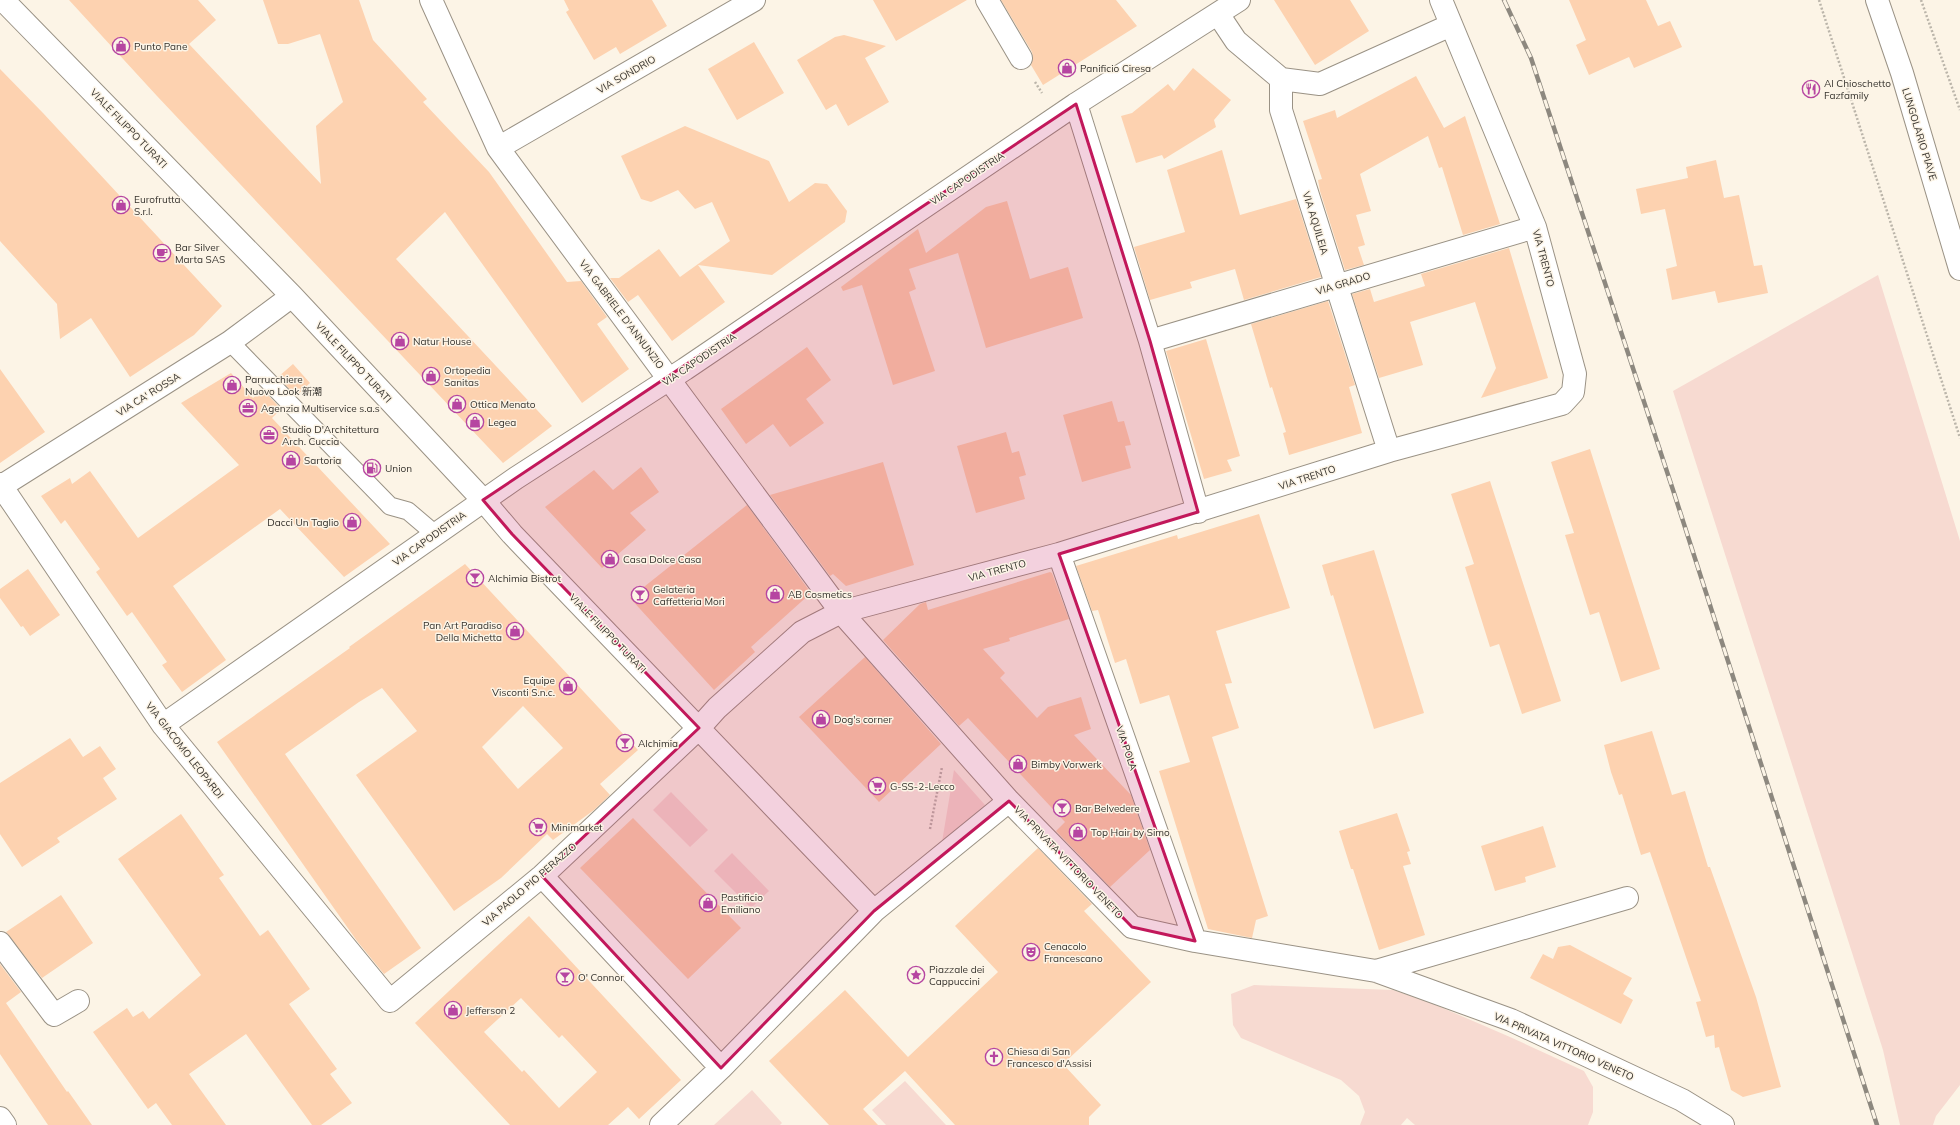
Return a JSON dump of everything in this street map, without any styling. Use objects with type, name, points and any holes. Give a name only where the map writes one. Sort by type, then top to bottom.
[{"type":"street","name":"VIALE FILIPPO TURATI","points":[[3,0],[292,296],[483,500],[512,534],[699,728]]},
{"type":"street","name":"VIA GABRIELE D'ANNUNZIO","points":[[431,0],[498,148],[841,612]]},
{"type":"street","name":"VIA SONDRIO","points":[[498,148],[754,0]]},
{"type":"street","points":[[987,0],[1021,58]]},
{"type":"street","name":"VIA CAPODISTRIA","points":[[163,725],[483,500],[669,379],[1076,104],[1238,0]]},
{"type":"street","name":"VIA TRENTO","points":[[699,728],[717,708],[802,632],[841,612],[1059,554],[1198,512],[1389,451],[1562,404],[1573,392],[1576,374],[1536,227],[1441,0]]},
{"type":"street","name":"LUNGOLARIO PIAVE","points":[[1877,0],[1902,73],[1960,269]]},
{"type":"street","points":[[1218,14],[1236,41],[1281,79],[1320,84],[1451,25]]},
{"type":"street","name":"VIA AQUILEIA","points":[[1281,79],[1281,110],[1335,285],[1389,451]]},
{"type":"street","points":[[1076,104],[1150,341],[1198,512]]},
{"type":"street","name":"VIA GRADO","points":[[1150,341],[1335,285],[1536,227]]},
{"type":"street","name":"VIA CA' ROSSA","points":[[1,486],[230,342],[292,296]]},
{"type":"street","name":"VIA GIACOMO LEOPARDI","points":[[1,486],[163,725],[390,1001]]},
{"type":"street","name":"VIA POLA","points":[[1059,554],[1195,942]]},
{"type":"street","name":"VIA PRIVATA VITTORIO VENETO","points":[[841,612],[1009,801],[1132,927],[1195,942],[1376,971],[1511,1020],[1682,1100],[1723,1125]]},
{"type":"street","points":[[699,728],[874,911]]},
{"type":"street","name":"VIA PAOLO PIO PERAZZO","points":[[390,1001],[542,876],[699,728]]},
{"type":"street","points":[[661,1125],[721,1068],[874,911],[1009,801]]},
{"type":"street","name":"VIA PAOLO PIO PERAZZO","points":[[542,876],[721,1068]]},
{"type":"street","name":"VIA PRIVATA VITTORIO VENETO","points":[[1376,971],[1627,898]]},
{"type":"street","points":[[0,943],[54,1015],[78,1001]]},
{"type":"street","points":[[0,1118],[5,1125]]},
{"type":"lane","points":[[230,342],[390,506],[408,511],[435,534]]},
{"type":"path","points":[[1819,0],[1960,438]]},
{"type":"path","points":[[1921,0],[1960,110]]},
{"type":"path","points":[[1021,58],[1057,117]]},
{"type":"path","points":[[923,872],[948,733]]},
{"type":"highlighted area","points":[[1076,104],[1150,341],[1198,512],[1059,554],[1195,941],[1132,927],[1009,801],[874,911],[721,1068],[542,876],[699,728],[512,534],[483,500]]},
{"type":"shaded area","points":[[1878,275],[1960,541],[1960,1085],[1936,1116],[1933,1125],[1900,1125],[1883,1050],[1673,391]]},
{"type":"shaded area","points":[[954,770],[985,805],[942,842]]},
{"type":"shaded area","points":[[671,792],[708,830],[690,847],[653,810]]},
{"type":"shaded area","points":[[732,853],[769,891],[751,908],[714,871]]},
{"type":"shaded area","points":[[1254,985],[1393,990],[1429,1002],[1584,1071],[1593,1087],[1593,1112],[1588,1125],[1415,1125],[1407,1118],[1401,1125],[1360,1125],[1365,1112],[1359,1096],[1341,1080],[1241,1038],[1233,1025],[1231,994]]},
{"type":"shaded area","points":[[905,1081],[946,1125],[886,1125],[872,1110]]},
{"type":"shaded area","points":[[752,1090],[782,1123],[780,1125],[714,1125]]},
{"type":"building","points":[[69,0],[198,0],[216,20],[189,44],[321,184],[316,126],[343,102],[320,34],[288,44],[278,44],[263,0],[359,0],[373,40],[427,99],[423,102],[489,172],[567,282],[581,281],[607,317],[597,324],[629,369],[582,403],[445,212],[396,259],[552,426],[503,463],[157,96]]},
{"type":"building","points":[[564,0],[652,0],[667,26],[620,54],[616,47],[594,60],[566,12],[569,10]]},
{"type":"building","points":[[873,0],[967,0],[896,41]]},
{"type":"building","points":[[1001,0],[1116,0],[1137,26],[1043,85],[1031,65],[1033,58],[1032,52]]},
{"type":"building","points":[[1274,0],[1350,0],[1369,31],[1315,65]]},
{"type":"building","points":[[1569,0],[1646,0],[1658,26],[1670,21],[1682,47],[1634,68],[1629,57],[1589,75],[1576,45],[1586,40]]},
{"type":"building","points":[[844,35],[886,46],[865,58],[889,102],[848,126],[836,104],[826,110],[797,60],[835,37]]},
{"type":"building","points":[[754,42],[784,93],[737,120],[708,69]]},
{"type":"building","points":[[1193,68],[1231,100],[1214,120],[1216,127],[1164,159],[1162,155],[1136,163],[1121,116],[1132,113],[1168,84],[1174,91]]},
{"type":"building","points":[[0,69],[43,113],[222,306],[194,335],[130,377],[91,318],[60,339],[57,304],[0,241]]},
{"type":"building","points":[[1416,76],[1444,128],[1465,116],[1500,224],[1463,235],[1442,167],[1439,168],[1428,136],[1360,174],[1371,211],[1356,215],[1365,245],[1358,247],[1364,265],[1345,270],[1320,191],[1318,180],[1322,179],[1303,121],[1335,110],[1337,118]]},
{"type":"building","points":[[685,126],[769,161],[789,202],[815,183],[827,184],[847,211],[845,222],[772,275],[698,265],[725,302],[672,341],[638,295],[628,302],[610,278],[619,278],[659,249],[680,277],[730,241],[712,202],[695,209],[678,190],[651,202],[641,199],[621,156]]},
{"type":"building","points":[[1222,150],[1240,215],[1296,199],[1321,277],[1244,300],[1235,269],[1190,282],[1192,288],[1150,300],[1134,247],[1185,232],[1167,170]]},
{"type":"building","points":[[1716,160],[1724,198],[1739,195],[1754,266],[1762,265],[1768,293],[1718,303],[1715,291],[1672,300],[1666,269],[1677,266],[1665,209],[1641,214],[1636,189],[1688,178],[1686,167]]},
{"type":"building","points":[[1007,201],[1030,279],[1068,267],[1083,318],[986,348],[958,253],[909,269],[916,289],[909,292],[935,371],[893,385],[862,285],[843,291],[841,287],[918,229],[926,253],[986,207]]},
{"type":"building","points":[[1509,248],[1548,378],[1481,398],[1496,368],[1475,302],[1410,322],[1423,365],[1379,378],[1352,294],[1370,289],[1374,302],[1425,286],[1421,274]]},
{"type":"building","points":[[1328,301],[1355,385],[1349,387],[1362,433],[1289,455],[1283,433],[1286,432],[1272,387],[1270,388],[1251,324]]},
{"type":"building","points":[[1206,339],[1240,456],[1227,460],[1232,471],[1204,479],[1166,351]]},
{"type":"building","points":[[807,347],[831,380],[806,399],[824,423],[790,447],[773,424],[746,444],[721,409]]},
{"type":"building","points":[[293,364],[310,383],[296,396],[278,377]]},
{"type":"building","points":[[0,369],[45,432],[0,463]]},
{"type":"building","points":[[231,373],[253,398],[263,390],[281,409],[272,418],[390,544],[344,577],[280,509],[173,586],[226,660],[182,692],[162,665],[167,662],[132,612],[127,616],[96,572],[100,569],[65,520],[61,524],[41,496],[70,478],[72,484],[90,471],[138,538],[239,465],[181,403]]},
{"type":"building","points":[[1112,401],[1118,422],[1124,421],[1131,445],[1125,446],[1131,468],[1082,482],[1063,415]]},
{"type":"building","points":[[1006,432],[1012,453],[1019,451],[1026,475],[1019,477],[1025,499],[976,513],[957,446]]},
{"type":"building","points":[[1590,449],[1660,669],[1621,682],[1599,612],[1590,615],[1565,535],[1574,533],[1551,462]]},
{"type":"building","points":[[883,462],[914,565],[846,586],[833,574],[830,576],[770,495]]},
{"type":"building","points":[[641,467],[659,492],[630,513],[646,530],[602,568],[545,507],[594,470],[613,490]]},
{"type":"building","points":[[1490,481],[1561,701],[1522,714],[1499,644],[1490,647],[1465,567],[1474,564],[1451,494]]},
{"type":"building","points":[[747,505],[811,593],[751,647],[755,652],[714,690],[630,598]]},
{"type":"building","points":[[1259,514],[1290,608],[1216,631],[1232,683],[1225,684],[1239,728],[1212,737],[1268,916],[1256,920],[1252,938],[1208,929],[1159,771],[1190,762],[1169,695],[1140,704],[1126,659],[1115,663],[1098,610],[1092,611],[1076,566],[1177,535],[1178,539]]},
{"type":"building","points":[[1374,550],[1424,713],[1374,729],[1333,595],[1331,596],[1322,565]]},
{"type":"building","points":[[465,564],[638,750],[600,784],[610,795],[594,810],[553,840],[547,834],[501,878],[454,911],[356,775],[417,731],[382,688],[359,702],[285,754],[421,948],[384,974],[357,941],[217,742],[350,648],[349,647]],"holes":[[[523,706],[563,748],[518,789],[482,747]]]},
{"type":"building","points":[[28,569],[60,615],[30,636],[23,626],[21,627],[0,598],[0,589]]},
{"type":"building","points":[[1050,572],[1052,573],[1069,619],[1009,638],[1010,641],[983,649],[1005,673],[1000,678],[1037,718],[1048,707],[1081,697],[1091,729],[1074,735],[1131,795],[1150,850],[1110,887],[1056,831],[1065,822],[968,718],[959,726],[883,640],[920,604],[926,602],[928,610]]},
{"type":"building","points":[[865,657],[941,744],[879,802],[799,717]]},
{"type":"building","points":[[1652,731],[1672,795],[1685,791],[1708,867],[1710,867],[1756,997],[1781,1087],[1743,1097],[1731,1090],[1719,1047],[1715,1048],[1714,1035],[1706,1037],[1696,1002],[1701,1001],[1650,852],[1641,855],[1622,794],[1619,795],[1611,772],[1604,745]]},
{"type":"building","points":[[70,738],[83,757],[100,746],[116,769],[103,778],[117,799],[57,838],[60,842],[22,867],[0,834],[0,783]]},
{"type":"building","points":[[1397,813],[1410,851],[1407,852],[1411,864],[1403,866],[1425,935],[1379,950],[1339,831]]},
{"type":"building","points":[[181,814],[224,875],[219,878],[260,936],[268,930],[310,989],[289,1004],[337,1069],[330,1074],[352,1103],[321,1125],[312,1125],[246,1034],[189,1074],[226,1125],[172,1125],[156,1103],[148,1109],[93,1032],[127,1008],[133,1017],[143,1011],[149,1019],[201,975],[118,859]]},
{"type":"building","points":[[633,818],[741,928],[688,979],[580,868]]},
{"type":"building","points":[[1543,826],[1556,867],[1525,877],[1526,882],[1495,891],[1481,846]]},
{"type":"building","points":[[1038,848],[1092,904],[1084,911],[1151,982],[1063,1064],[1101,1105],[1089,1117],[1089,1125],[955,1125],[905,1071],[863,1109],[878,1125],[829,1125],[769,1061],[845,990],[908,1057],[998,972],[955,926]]},
{"type":"building","points":[[61,895],[93,943],[42,978],[6,932]]},
{"type":"building","points":[[529,916],[681,1080],[639,1119],[628,1107],[608,1125],[510,1125],[415,1023]],"holes":[[[521,998],[559,1038],[562,1035],[597,1072],[559,1108],[524,1070],[522,1072],[484,1032]]]},
{"type":"building","points":[[1570,945],[1632,978],[1623,994],[1633,1000],[1621,1024],[1530,978],[1543,954],[1553,959],[1558,947]]},
{"type":"building","points":[[0,964],[21,992],[6,1003],[67,1092],[68,1091],[92,1125],[48,1125],[0,1054]]},
{"type":"railway","points":[[1504,0],[1531,58],[1674,493],[1877,1125]]},
{"type":"place","name":"Punto Pane","points":[[121,46]]},
{"type":"place","name":"Panificio Ciresa","points":[[1067,68]]},
{"type":"place","name":"Al Chioschetto Fazfamily","points":[[1811,89]]},
{"type":"place","name":"Eurofrutta S.r.l.","points":[[121,205]]},
{"type":"place","name":"Bar Silver Marta SAS","points":[[162,253]]},
{"type":"place","name":"Natur House","points":[[400,341]]},
{"type":"place","name":"Ortopedia Sanitas","points":[[431,376]]},
{"type":"place","name":"Parrucchiere Nuovo Look 新潮","points":[[232,385]]},
{"type":"place","name":"Ottica Menato","points":[[457,404]]},
{"type":"place","name":"Agenzia Multiservice s.a.s","points":[[248,408]]},
{"type":"place","name":"Legea","points":[[475,422]]},
{"type":"place","name":"Studio D'Architettura Arch. Cuccia","points":[[269,435]]},
{"type":"place","name":"Sartoria","points":[[291,460]]},
{"type":"place","name":"Union","points":[[372,468]]},
{"type":"place","name":"Dacci Un Taglio","points":[[352,522]]},
{"type":"place","name":"Casa Dolce Casa","points":[[610,559]]},
{"type":"place","name":"Alchimia Bistrot","points":[[475,578]]},
{"type":"place","name":"AB Cosmetics","points":[[775,594]]},
{"type":"place","name":"Gelateria Caffetteria Mori","points":[[640,595]]},
{"type":"place","name":"Pan Art Paradiso Della Michetta","points":[[515,631]]},
{"type":"place","name":"Equipe Visconti S.n.c.","points":[[568,686]]},
{"type":"place","name":"Dog's corner","points":[[821,719]]},
{"type":"place","name":"Alchimia","points":[[625,743]]},
{"type":"place","name":"Bimby Vorwerk","points":[[1018,764]]},
{"type":"place","name":"G-SS-2-Lecco","points":[[877,786]]},
{"type":"place","name":"Bar Belvedere","points":[[1062,808]]},
{"type":"place","name":"Minimarket","points":[[538,827]]},
{"type":"place","name":"Top Hair by Simo","points":[[1078,832]]},
{"type":"place","name":"Pastificio Emiliano","points":[[708,903]]},
{"type":"place","name":"Cenacolo Francescano","points":[[1031,952]]},
{"type":"place","name":"Piazzale dei Cappuccini","points":[[916,975]]},
{"type":"place","name":"O' Connor","points":[[565,977]]},
{"type":"place","name":"Jefferson 2","points":[[453,1010]]},
{"type":"place","name":"Chiesa di San Francesco d'Assisi","points":[[994,1057]]}]
